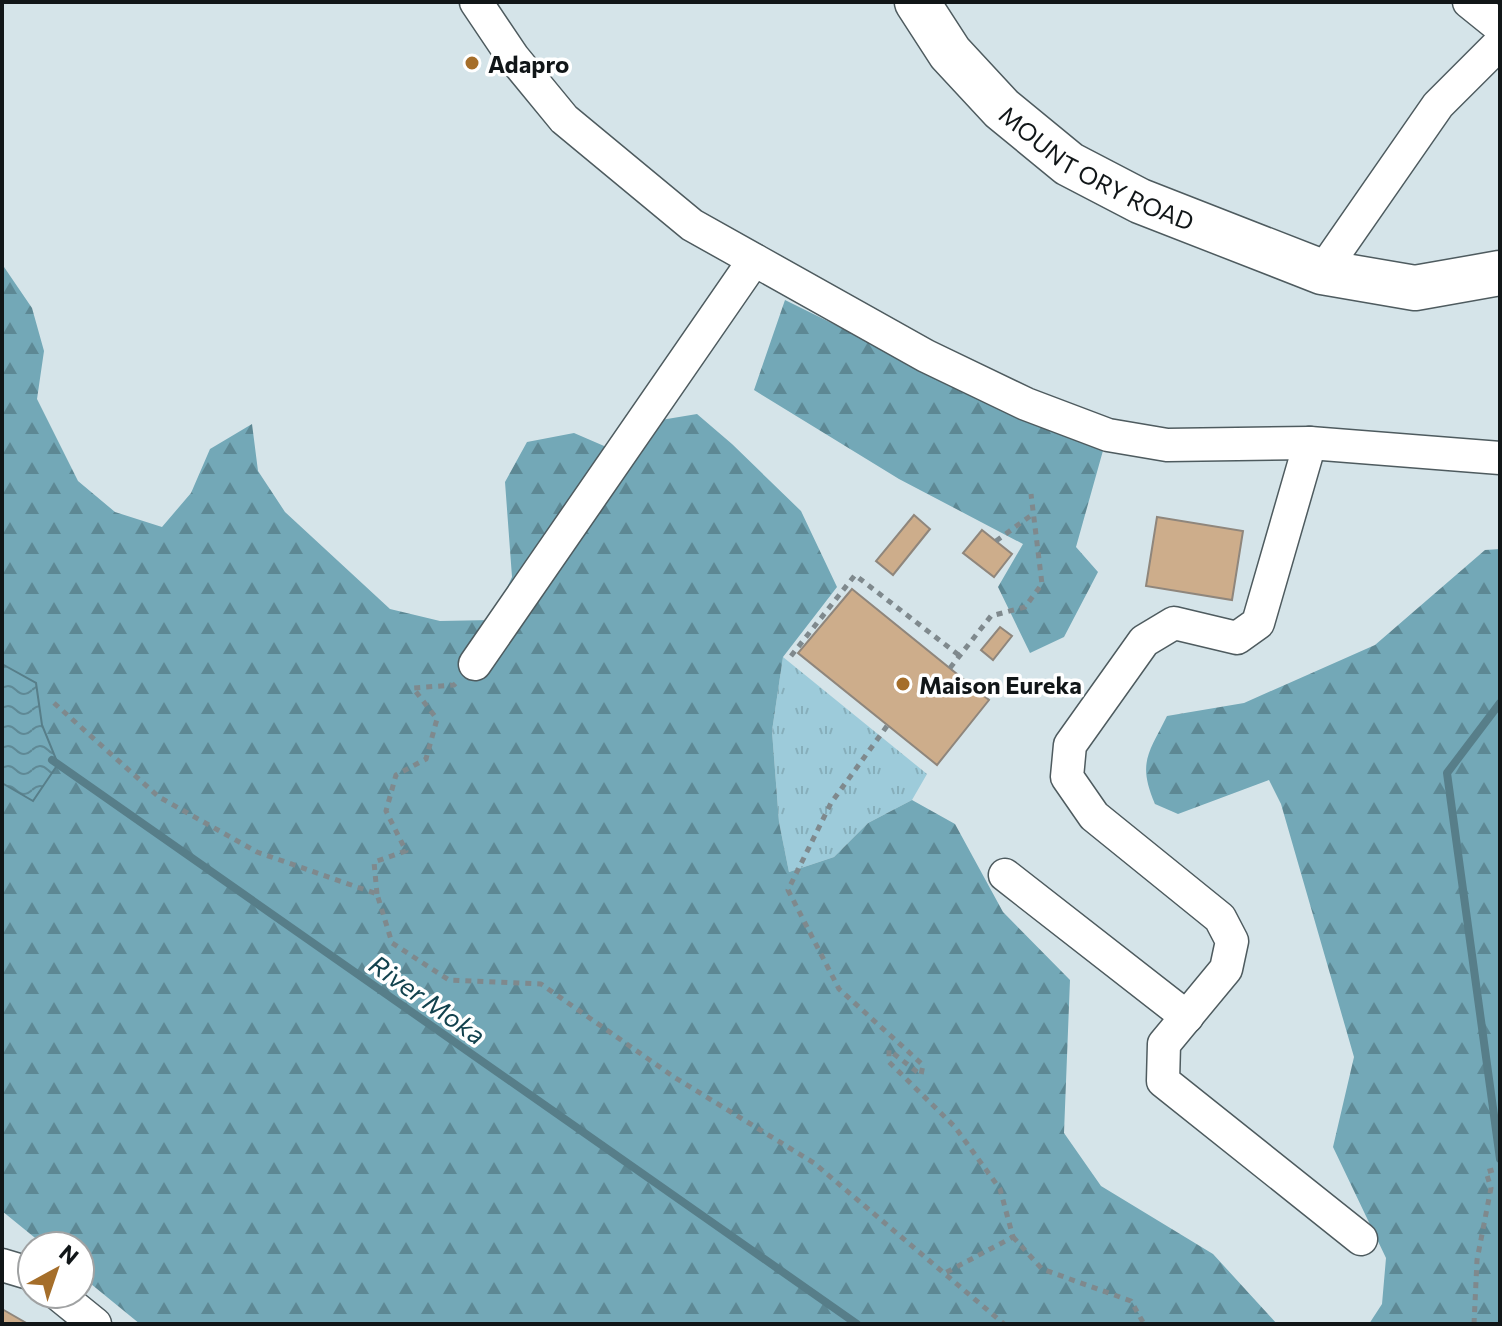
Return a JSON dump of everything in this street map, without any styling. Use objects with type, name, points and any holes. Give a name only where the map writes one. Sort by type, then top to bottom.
[{"type":"main road","name":"MOUNT ORY ROAD","points":[[917,2],[950,53],[1002,109],[1069,164],[1140,201],[1322,272],[1415,288],[1500,273]]},
{"type":"street","points":[[476,2],[513,57],[564,119],[692,225],[926,356],[1026,404],[1108,435],[1167,445],[1310,443],[1500,458]]},
{"type":"street","points":[[1469,2],[1500,27]]},
{"type":"street","points":[[1322,272],[1438,105],[1500,43]]},
{"type":"street","points":[[475,664],[754,260]]},
{"type":"street","points":[[1310,443],[1258,623],[1237,638],[1174,623],[1144,641],[1070,745],[1067,777],[1094,816],[1220,918],[1232,941],[1226,969],[1164,1044],[1163,1081],[1361,1239]]},
{"type":"street","points":[[1005,875],[1187,1017]]},
{"type":"street","points":[[78,1310],[95,1324]]},
{"type":"path","points":[[950,668],[991,616],[1025,607],[1042,584],[1031,494]]},
{"type":"path","points":[[996,541],[1033,513]]},
{"type":"path","points":[[791,656],[855,575],[960,656]]},
{"type":"path","points":[[475,664],[454,685],[413,688],[437,719],[426,759],[396,775],[386,811],[406,851],[374,862],[377,894],[392,943],[449,980],[541,984],[674,1077],[814,1163],[1004,1324]]},
{"type":"path","points":[[54,703],[159,797],[257,852],[377,894]]},
{"type":"path","points":[[887,726],[831,803],[788,890],[839,989],[923,1065],[921,1075],[889,1050],[889,1062],[955,1127],[1000,1189],[1013,1237],[1042,1269],[1131,1301],[1144,1324]]},
{"type":"path","points":[[1474,1324],[1477,1260],[1491,1188],[1486,1172],[1500,1168]]},
{"type":"path","points":[[945,1273],[1013,1237]]},
{"type":"green space","points":[[2,264],[32,308],[44,351],[37,399],[78,481],[115,512],[162,527],[191,493],[210,449],[252,424],[258,471],[285,512],[390,609],[440,621],[492,620],[512,577],[505,482],[527,442],[574,433],[618,452],[649,422],[697,414],[801,511],[837,587],[783,657],[772,731],[779,822],[789,872],[834,857],[868,823],[912,800],[955,824],[1003,912],[1070,980],[1064,1133],[1101,1186],[1213,1254],[1277,1324],[140,1324],[96,1288],[96,1230],[25,1230],[2,1211]]},
{"type":"green space","points":[[785,300],[943,378],[1104,447],[1076,547],[1098,572],[1064,637],[1030,653],[998,587],[1023,544],[899,479],[754,390]]},
{"type":"green space","points":[[1500,549],[1500,1324],[1369,1324],[1382,1304],[1386,1258],[1333,1147],[1354,1057],[1281,804],[1269,780],[1178,814],[1155,804],[1146,767],[1167,716],[1244,703],[1375,645],[1485,550]]},
{"type":"green space","points":[[783,657],[927,774],[912,800],[868,823],[834,857],[789,872],[779,822],[772,731]]},
{"type":"water","points":[[2,664],[36,683],[42,725],[58,764],[33,801],[2,783]]},
{"type":"building","points":[[914,515],[930,529],[893,575],[876,561]]},
{"type":"building","points":[[1157,517],[1243,531],[1232,600],[1146,586]]},
{"type":"building","points":[[982,530],[1012,554],[994,577],[963,553]]},
{"type":"building","name":"Maison Eureka","points":[[852,589],[989,700],[937,765],[798,653]]},
{"type":"building","points":[[1000,627],[1012,636],[993,660],[981,650]]},
{"type":"building","points":[[2,1309],[28,1324],[2,1324]]},
{"type":"waterway","name":"River Moka","points":[[1500,703],[1447,773],[1500,1159]]},
{"type":"waterway","name":"River Moka","points":[[52,760],[857,1324]]},
{"type":"place","name":"Adapro","points":[[472,63]]},
{"type":"place","name":"Maison Eureka","points":[[903,684]]}]
